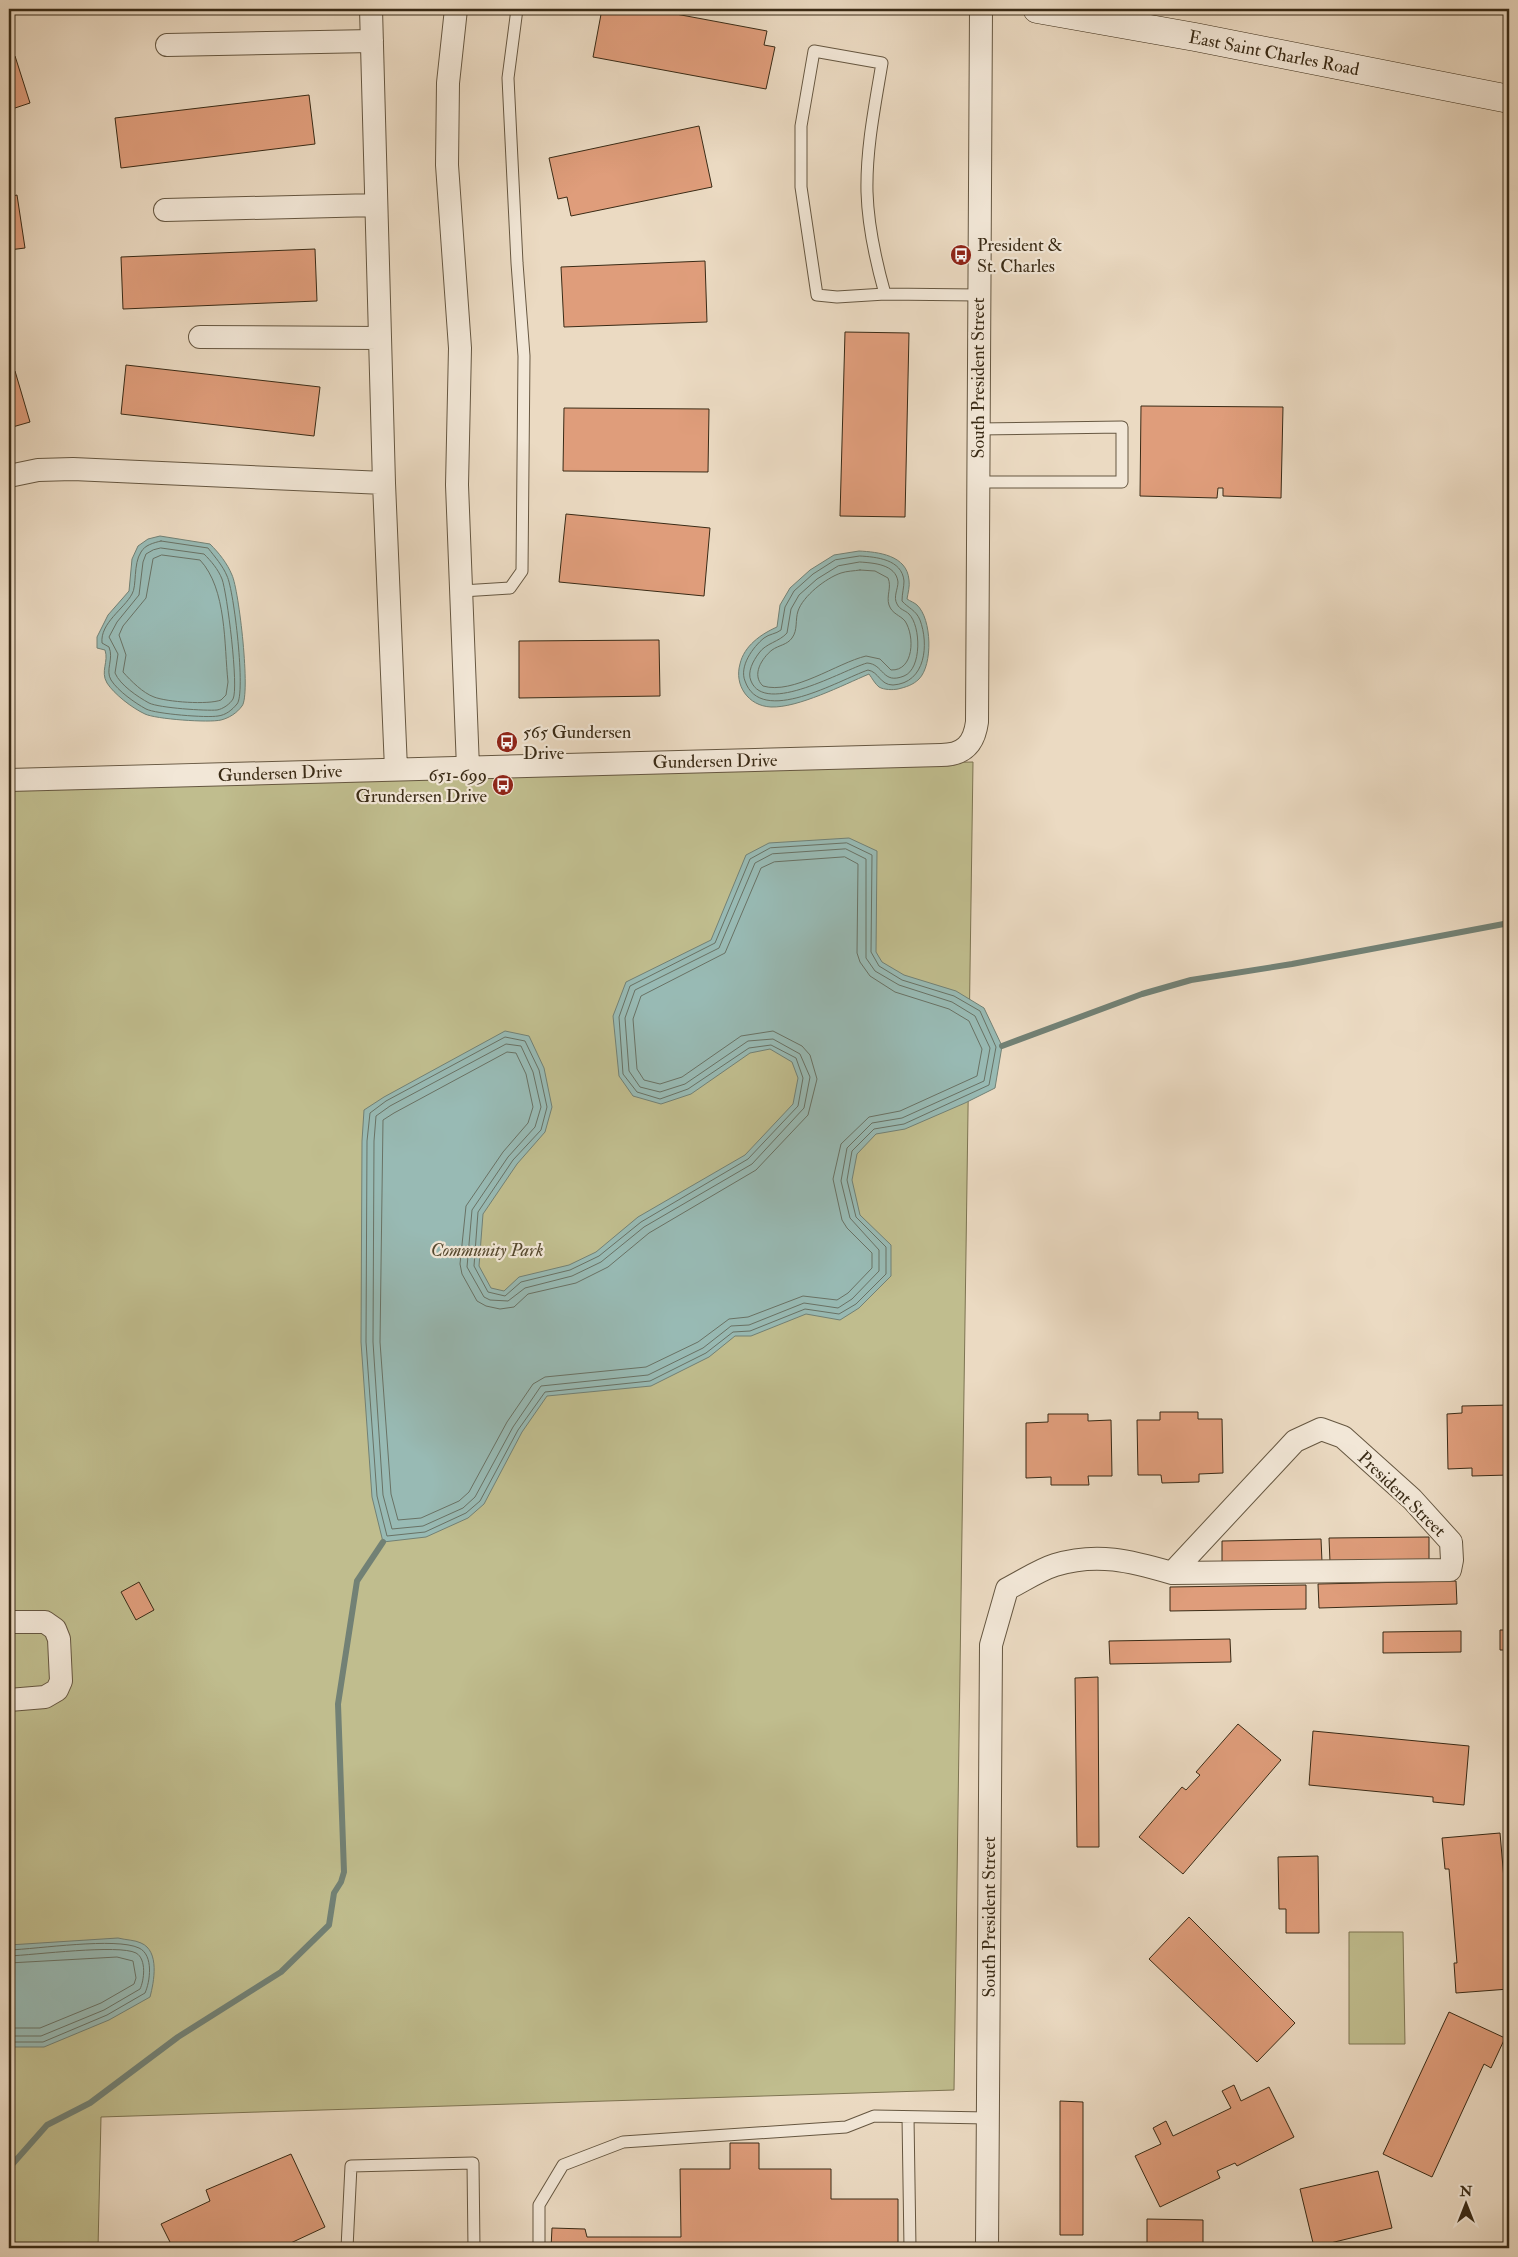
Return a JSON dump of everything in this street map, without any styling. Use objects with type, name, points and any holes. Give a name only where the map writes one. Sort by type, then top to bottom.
[{"type":"street","points":[[371,9],[384,483],[396,769]]},
{"type":"street","points":[[456,9],[448,83],[447,165],[460,348],[457,485],[468,768]]},
{"type":"street","name":"South President Street","points":[[969,746],[975,736],[977,722],[981,9]]},
{"type":"street","name":"East Saint Charles Road","points":[[1037,9],[1186,35],[1509,99]]},
{"type":"street","points":[[167,45],[372,41]]},
{"type":"street","points":[[165,210],[376,205]]},
{"type":"street","points":[[200,337],[380,338]]},
{"type":"street","points":[[9,476],[38,470],[74,469],[384,483]]},
{"type":"street","name":"Gundersen Drive","points":[[9,780],[946,755],[963,751],[969,746]]},
{"type":"street","name":"President Street","points":[[1007,1588],[1054,1565],[1092,1557],[1128,1560],[1172,1573],[1450,1570],[1452,1560],[1451,1542],[1412,1499],[1343,1438],[1321,1429],[1295,1441],[1172,1573]]},
{"type":"street","name":"South President Street","points":[[987,2248],[991,1644],[1007,1588]]},
{"type":"street","points":[[9,1622],[45,1622],[55,1629],[59,1639],[60,1680],[57,1690],[45,1697],[9,1700]]},
{"type":"lane","points":[[462,591],[510,588],[522,571],[524,356],[517,263],[508,78],[517,9]]},
{"type":"lane","points":[[885,294],[876,262],[867,193],[871,128],[882,63],[814,51],[801,126],[801,187],[817,294],[837,296],[978,294]]},
{"type":"lane","points":[[978,429],[1122,427],[1122,482],[978,482]]},
{"type":"lane","points":[[539,2248],[539,2205],[563,2165],[623,2142],[846,2126],[874,2116],[988,2118]]},
{"type":"lane","points":[[908,2117],[910,2248]]},
{"type":"lane","points":[[347,2248],[351,2166],[473,2162],[474,2248]]},
{"type":"green space","name":"Community Park","points":[[973,762],[954,2090],[101,2117],[98,2248],[9,2248],[9,782]]},
{"type":"green space","points":[[1349,1932],[1403,1932],[1405,2044],[1349,2044]]},
{"type":"water","points":[[160,536],[210,544],[228,566],[232,575],[238,600],[245,664],[245,683],[242,706],[233,715],[224,719],[215,721],[182,720],[145,714],[119,696],[105,679],[106,654],[105,650],[97,648],[97,637],[108,615],[129,591],[132,559],[138,546],[148,539]]},
{"type":"water","points":[[859,551],[875,552],[890,556],[903,565],[907,572],[909,585],[907,599],[916,604],[922,612],[928,631],[927,664],[924,672],[914,683],[898,689],[889,690],[879,687],[869,674],[794,704],[771,707],[756,703],[745,693],[739,679],[740,664],[749,646],[765,633],[777,627],[780,605],[790,588],[810,570],[834,555]]},
{"type":"water","points":[[849,838],[877,851],[876,952],[882,962],[904,975],[956,991],[984,1008],[1002,1046],[995,1088],[905,1129],[876,1134],[857,1154],[852,1180],[860,1215],[891,1245],[891,1276],[859,1308],[840,1320],[806,1314],[751,1336],[735,1336],[709,1357],[651,1386],[547,1396],[522,1432],[484,1504],[468,1518],[426,1537],[383,1542],[372,1497],[361,1342],[362,1141],[364,1110],[384,1097],[505,1031],[529,1036],[544,1068],[552,1107],[545,1132],[517,1164],[483,1214],[479,1266],[491,1288],[504,1291],[519,1277],[569,1265],[596,1252],[638,1217],[745,1155],[793,1104],[798,1078],[792,1062],[770,1049],[750,1053],[691,1094],[661,1104],[633,1096],[619,1076],[613,1016],[626,982],[711,940],[746,855],[769,843]]},
{"type":"water","points":[[118,1938],[141,1943],[151,1953],[154,1975],[150,1997],[109,2020],[44,2047],[9,2047],[9,1945]]},
{"type":"building","points":[[602,9],[649,9],[767,31],[764,45],[775,47],[766,89],[593,57]]},
{"type":"building","points":[[15,56],[30,103],[9,110],[9,57]]},
{"type":"building","points":[[309,95],[315,144],[121,168],[115,118]]},
{"type":"building","points":[[699,126],[712,187],[571,216],[567,197],[558,199],[549,158]]},
{"type":"building","points":[[17,195],[25,248],[9,250],[9,197]]},
{"type":"building","points":[[315,249],[317,301],[123,309],[121,257]]},
{"type":"building","points":[[705,261],[707,322],[564,327],[561,267]]},
{"type":"building","points":[[845,332],[909,333],[905,517],[840,516]]},
{"type":"building","points":[[126,365],[320,387],[314,436],[121,414]]},
{"type":"building","points":[[15,371],[30,422],[9,428],[9,372]]},
{"type":"building","points":[[1141,406],[1283,407],[1281,498],[1223,496],[1223,488],[1218,488],[1217,498],[1140,496]]},
{"type":"building","points":[[564,408],[709,409],[708,472],[563,471]]},
{"type":"building","points":[[566,514],[710,528],[704,596],[559,582]]},
{"type":"building","points":[[659,640],[660,696],[519,698],[519,641]]},
{"type":"building","points":[[1509,1405],[1509,1475],[1472,1476],[1472,1468],[1448,1469],[1447,1414],[1462,1413],[1462,1406]]},
{"type":"building","points":[[1160,1412],[1198,1412],[1198,1419],[1222,1419],[1223,1473],[1199,1474],[1199,1482],[1162,1483],[1161,1475],[1138,1475],[1137,1420],[1160,1420]]},
{"type":"building","points":[[1048,1414],[1088,1414],[1088,1421],[1111,1420],[1112,1476],[1088,1476],[1089,1485],[1051,1485],[1051,1477],[1026,1478],[1026,1423],[1048,1422]]},
{"type":"building","points":[[1429,1537],[1429,1560],[1330,1562],[1329,1538]]},
{"type":"building","points":[[1321,1539],[1322,1562],[1222,1564],[1222,1541]]},
{"type":"building","points":[[1456,1581],[1457,1604],[1319,1608],[1318,1584]]},
{"type":"building","points":[[139,1582],[154,1610],[136,1620],[121,1592]]},
{"type":"building","points":[[1306,1585],[1306,1609],[1170,1611],[1170,1587]]},
{"type":"building","points":[[1500,1630],[1509,1630],[1509,1650],[1500,1650]]},
{"type":"building","points":[[1461,1631],[1461,1652],[1383,1653],[1383,1632]]},
{"type":"building","points":[[1230,1639],[1231,1662],[1110,1664],[1109,1641]]},
{"type":"building","points":[[1098,1677],[1099,1847],[1077,1847],[1075,1678]]},
{"type":"building","points":[[1238,1724],[1281,1760],[1183,1874],[1139,1837],[1182,1787],[1186,1790],[1200,1775],[1196,1772]]},
{"type":"building","points":[[1313,1731],[1469,1746],[1464,1805],[1433,1802],[1433,1797],[1309,1785]]},
{"type":"building","points":[[1500,1833],[1509,1937],[1509,1989],[1456,1993],[1454,1963],[1457,1963],[1449,1869],[1445,1869],[1442,1838]]},
{"type":"building","points":[[1318,1856],[1319,1933],[1286,1933],[1286,1909],[1279,1909],[1278,1857]]},
{"type":"building","points":[[1189,1917],[1295,2023],[1257,2062],[1149,1959]]},
{"type":"building","points":[[1449,2012],[1505,2038],[1491,2068],[1484,2064],[1432,2177],[1383,2154]]},
{"type":"building","points":[[1234,2085],[1241,2101],[1269,2087],[1294,2137],[1237,2166],[1235,2163],[1217,2171],[1220,2178],[1160,2207],[1135,2156],[1161,2144],[1153,2128],[1166,2121],[1173,2136],[1231,2108],[1222,2091]]},
{"type":"building","points":[[1060,2101],[1083,2102],[1083,2235],[1060,2235]]},
{"type":"building","points":[[730,2143],[759,2143],[759,2169],[831,2169],[831,2199],[898,2199],[898,2248],[551,2248],[552,2228],[585,2229],[587,2237],[681,2237],[680,2169],[730,2169]]},
{"type":"building","points":[[291,2154],[325,2227],[280,2248],[173,2248],[161,2224],[210,2201],[206,2190]]},
{"type":"building","points":[[1378,2171],[1392,2228],[1314,2247],[1300,2189]]},
{"type":"building","points":[[1147,2219],[1203,2220],[1203,2248],[1147,2248]]},
{"type":"waterway","points":[[1002,1046],[1142,994],[1191,980],[1292,964],[1509,923]]},
{"type":"waterway","points":[[9,2168],[47,2125],[90,2103],[178,2037],[281,1972],[329,1925],[334,1893],[341,1882],[344,1872],[338,1704],[357,1581],[383,1542]]},
{"type":"place","name":"President & St. Charles","points":[[961,255]]},
{"type":"place","name":"565 Gundersen Drive","points":[[507,742]]},
{"type":"place","name":"651-699 Grundersen Drive","points":[[503,785]]}]
